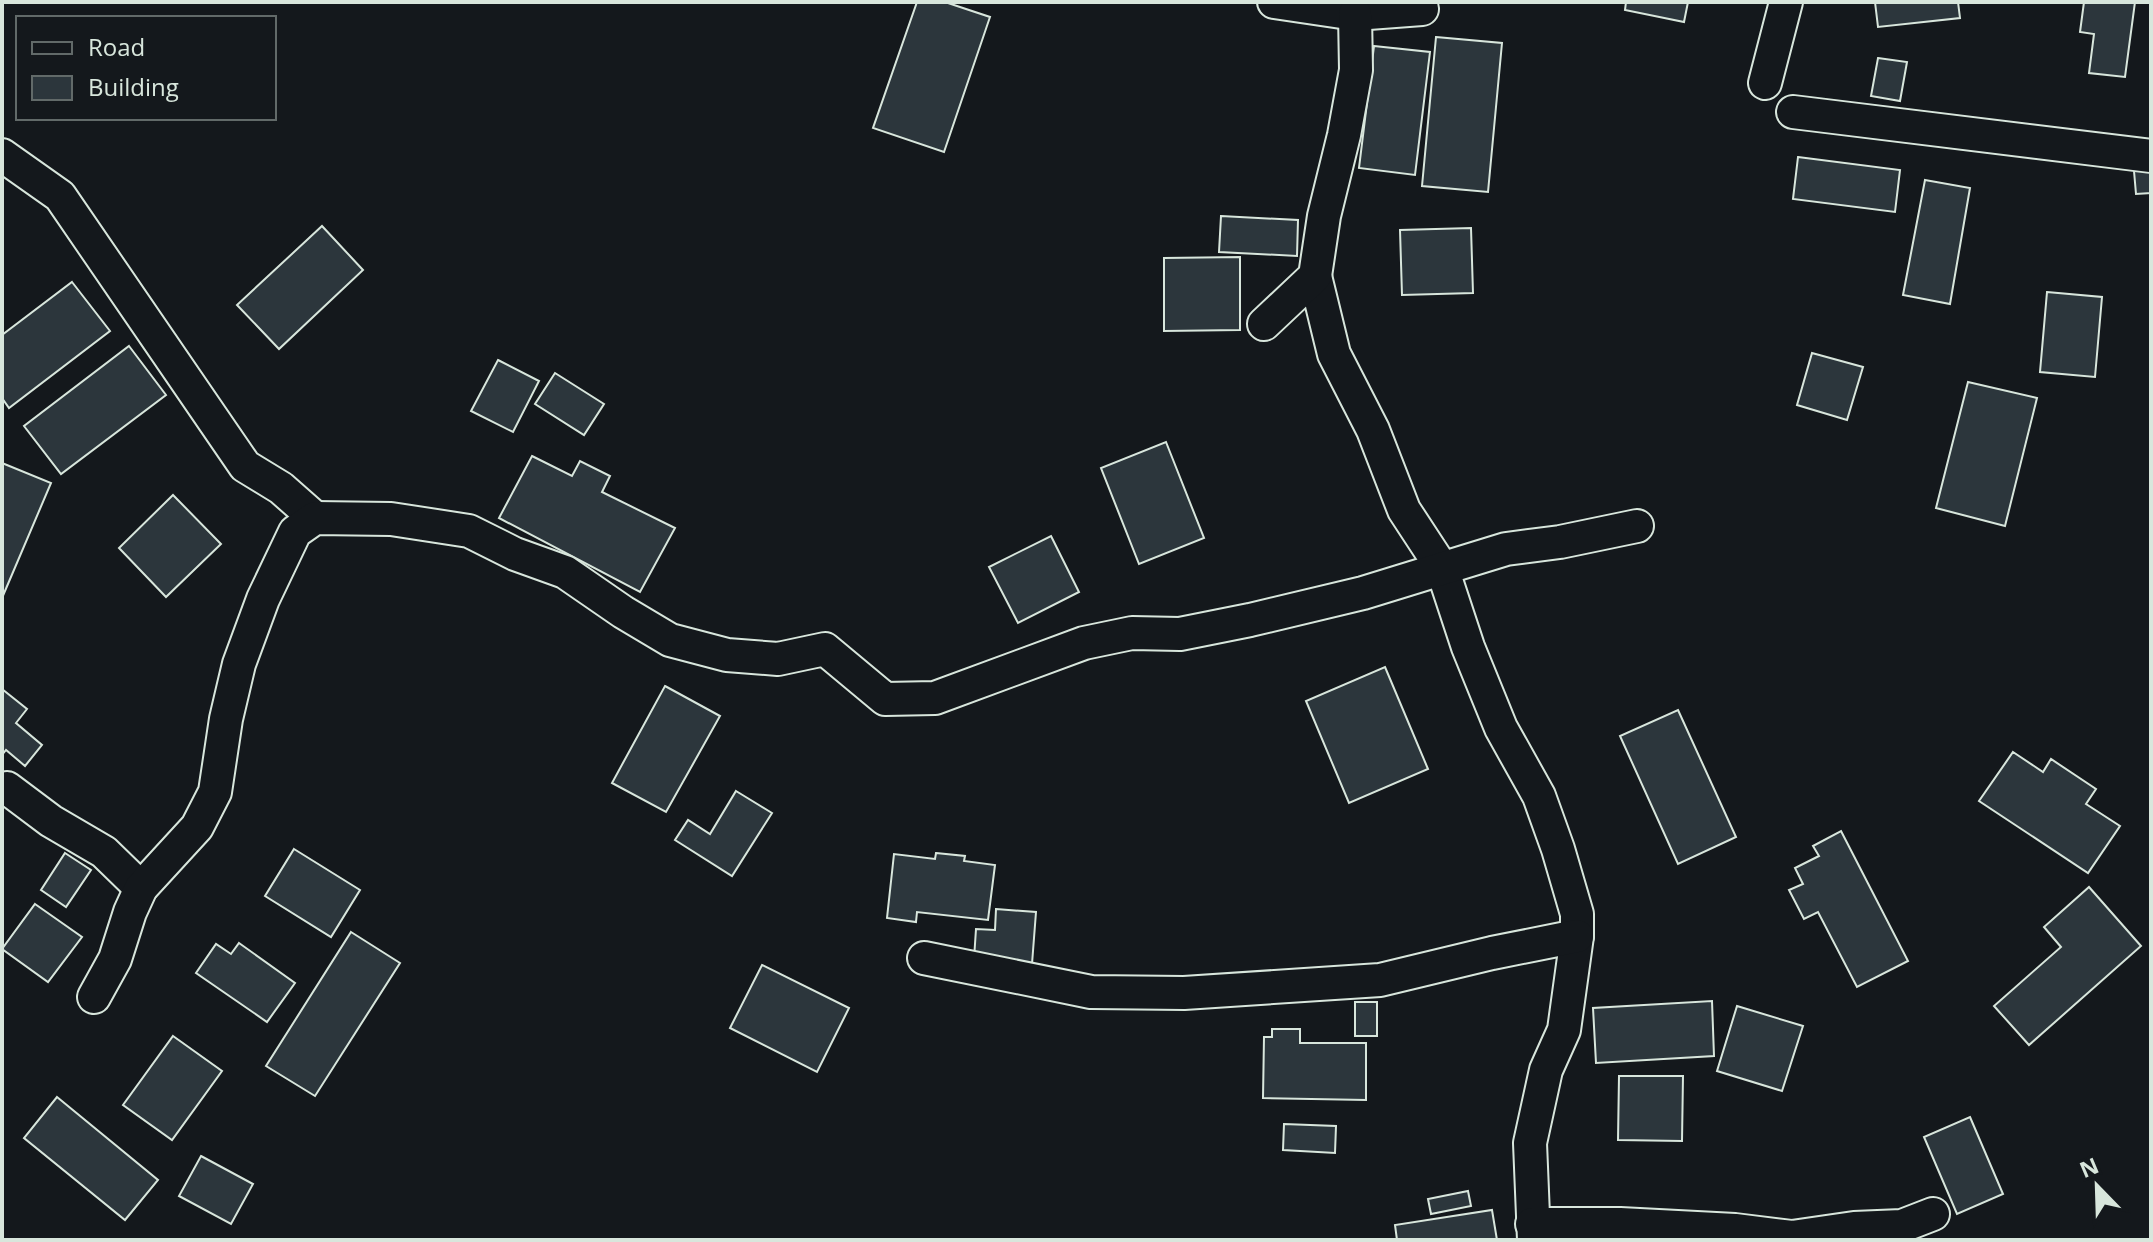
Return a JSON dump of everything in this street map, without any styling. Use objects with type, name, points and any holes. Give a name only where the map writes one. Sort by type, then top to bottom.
[{"type":"street","points":[[1274,2],[1355,14],[1422,9]]},
{"type":"street","points":[[1765,83],[1786,2]]},
{"type":"street","points":[[1355,14],[1356,70],[1324,216],[1315,276],[1334,354],[1373,430],[1404,510],[1442,568],[1468,647],[1501,728],[1539,796],[1577,914],[1577,936],[1564,1030],[1546,1070],[1530,1143],[1533,1232],[1620,1224],[1735,1230],[1792,1237],[1854,1228],[1902,1226],[1933,1214]]},
{"type":"street","points":[[1793,112],[2151,156]]},
{"type":"street","points":[[2,155],[60,196],[245,466],[281,488],[315,518]]},
{"type":"street","points":[[1264,324],[1315,276]]},
{"type":"street","points":[[94,997],[115,959],[141,888],[197,827],[215,792],[226,719],[239,664],[263,599],[295,532],[315,518],[391,519],[469,531],[515,554],[565,572],[670,640],[727,655],[778,659],[825,649],[885,699],[935,698],[1084,643],[1132,633],[1180,634],[1250,620],[1363,593],[1506,549],[1560,542],[1637,526]]},
{"type":"street","points":[[7,788],[51,821],[104,852],[141,888]]},
{"type":"street","points":[[924,958],[1091,992],[1184,993],[1380,980],[1577,936]]},
{"type":"building","points":[[917,2],[945,2],[990,17],[944,152],[873,128]]},
{"type":"building","points":[[1626,2],[1688,2],[1684,22],[1625,10]]},
{"type":"building","points":[[1875,2],[1958,2],[1960,18],[1878,27]]},
{"type":"building","points":[[2084,2],[2135,2],[2125,77],[2089,73],[2094,34],[2080,32]]},
{"type":"building","points":[[1436,37],[1502,43],[1488,192],[1422,186]]},
{"type":"building","points":[[1374,46],[1430,52],[1415,175],[1359,168]]},
{"type":"building","points":[[1878,58],[1907,62],[1900,101],[1871,96]]},
{"type":"building","points":[[1798,157],[1900,170],[1895,212],[1793,199]]},
{"type":"building","points":[[2151,170],[2151,193],[2136,194],[2134,171]]},
{"type":"building","points":[[1925,180],[1970,188],[1950,304],[1903,295]]},
{"type":"building","points":[[1221,216],[1298,220],[1297,256],[1219,252]]},
{"type":"building","points":[[322,226],[363,270],[279,349],[237,305]]},
{"type":"building","points":[[1471,228],[1473,293],[1402,295],[1400,230]]},
{"type":"building","points":[[1240,257],[1240,330],[1164,331],[1164,258]]},
{"type":"building","points":[[72,282],[110,331],[9,408],[2,398],[2,335]]},
{"type":"building","points":[[2047,292],[2102,297],[2095,377],[2040,372]]},
{"type":"building","points":[[129,346],[166,395],[61,474],[24,426]]},
{"type":"building","points":[[1812,353],[1863,367],[1847,420],[1797,405]]},
{"type":"building","points":[[498,360],[539,381],[513,432],[471,411]]},
{"type":"building","points":[[555,373],[604,404],[584,435],[535,404]]},
{"type":"building","points":[[1968,382],[2037,398],[2005,526],[1936,508]]},
{"type":"building","points":[[1166,442],[1204,538],[1139,564],[1101,468]]},
{"type":"building","points":[[532,456],[572,476],[580,461],[610,476],[602,492],[675,528],[640,592],[499,518]]},
{"type":"building","points":[[2,463],[51,483],[2,598]]},
{"type":"building","points":[[173,495],[221,544],[166,597],[119,548]]},
{"type":"building","points":[[1051,536],[1079,592],[1018,623],[989,567]]},
{"type":"building","points":[[1385,667],[1428,769],[1349,803],[1306,701]]},
{"type":"building","points":[[665,686],[720,716],[666,812],[612,783]]},
{"type":"building","points":[[2,689],[27,709],[16,723],[42,745],[25,766],[6,750],[2,755]]},
{"type":"building","points":[[1678,710],[1736,837],[1678,864],[1620,736]]},
{"type":"building","points":[[2013,752],[2043,772],[2051,759],[2096,789],[2086,804],[2120,826],[2088,873],[1979,801]]},
{"type":"building","points":[[736,791],[772,813],[732,876],[675,840],[688,820],[710,834]]},
{"type":"building","points":[[1841,831],[1908,961],[1857,987],[1818,912],[1804,919],[1789,890],[1803,884],[1795,868],[1819,856],[1813,846]]},
{"type":"building","points":[[294,849],[360,890],[331,937],[265,896]]},
{"type":"building","points":[[65,853],[91,870],[66,907],[41,890]]},
{"type":"building","points":[[936,853],[965,856],[964,861],[995,865],[988,920],[917,912],[916,922],[887,918],[894,854],[935,859]]},
{"type":"building","points":[[2089,887],[2141,946],[2029,1045],[1994,1006],[2061,947],[2044,927]]},
{"type":"building","points":[[35,904],[82,937],[48,982],[2,949]]},
{"type":"building","points":[[996,909],[1036,912],[1032,964],[974,959],[976,929],[995,930]]},
{"type":"building","points":[[351,932],[400,963],[315,1096],[266,1066]]},
{"type":"building","points":[[239,943],[295,983],[267,1022],[196,973],[216,944],[231,954]]},
{"type":"building","points":[[762,965],[849,1008],[817,1072],[730,1028]]},
{"type":"building","points":[[1712,1001],[1714,1056],[1596,1063],[1593,1008]]},
{"type":"building","points":[[1355,1002],[1377,1002],[1377,1036],[1355,1036]]},
{"type":"building","points":[[1737,1006],[1803,1026],[1782,1091],[1717,1071]]},
{"type":"building","points":[[1272,1029],[1300,1029],[1300,1043],[1366,1043],[1366,1100],[1263,1098],[1264,1037],[1272,1037]]},
{"type":"building","points":[[173,1036],[222,1071],[172,1140],[123,1105]]},
{"type":"building","points":[[1619,1076],[1683,1076],[1682,1141],[1618,1140]]},
{"type":"building","points":[[57,1097],[158,1180],[125,1220],[24,1138]]},
{"type":"building","points":[[1970,1117],[2003,1194],[1957,1214],[1924,1137]]},
{"type":"building","points":[[1284,1124],[1336,1126],[1335,1153],[1283,1150]]},
{"type":"building","points":[[201,1156],[253,1184],[231,1224],[179,1196]]},
{"type":"building","points":[[1468,1191],[1471,1206],[1431,1214],[1428,1199]]},
{"type":"building","points":[[1492,1210],[1497,1240],[1397,1240],[1395,1225]]}]
